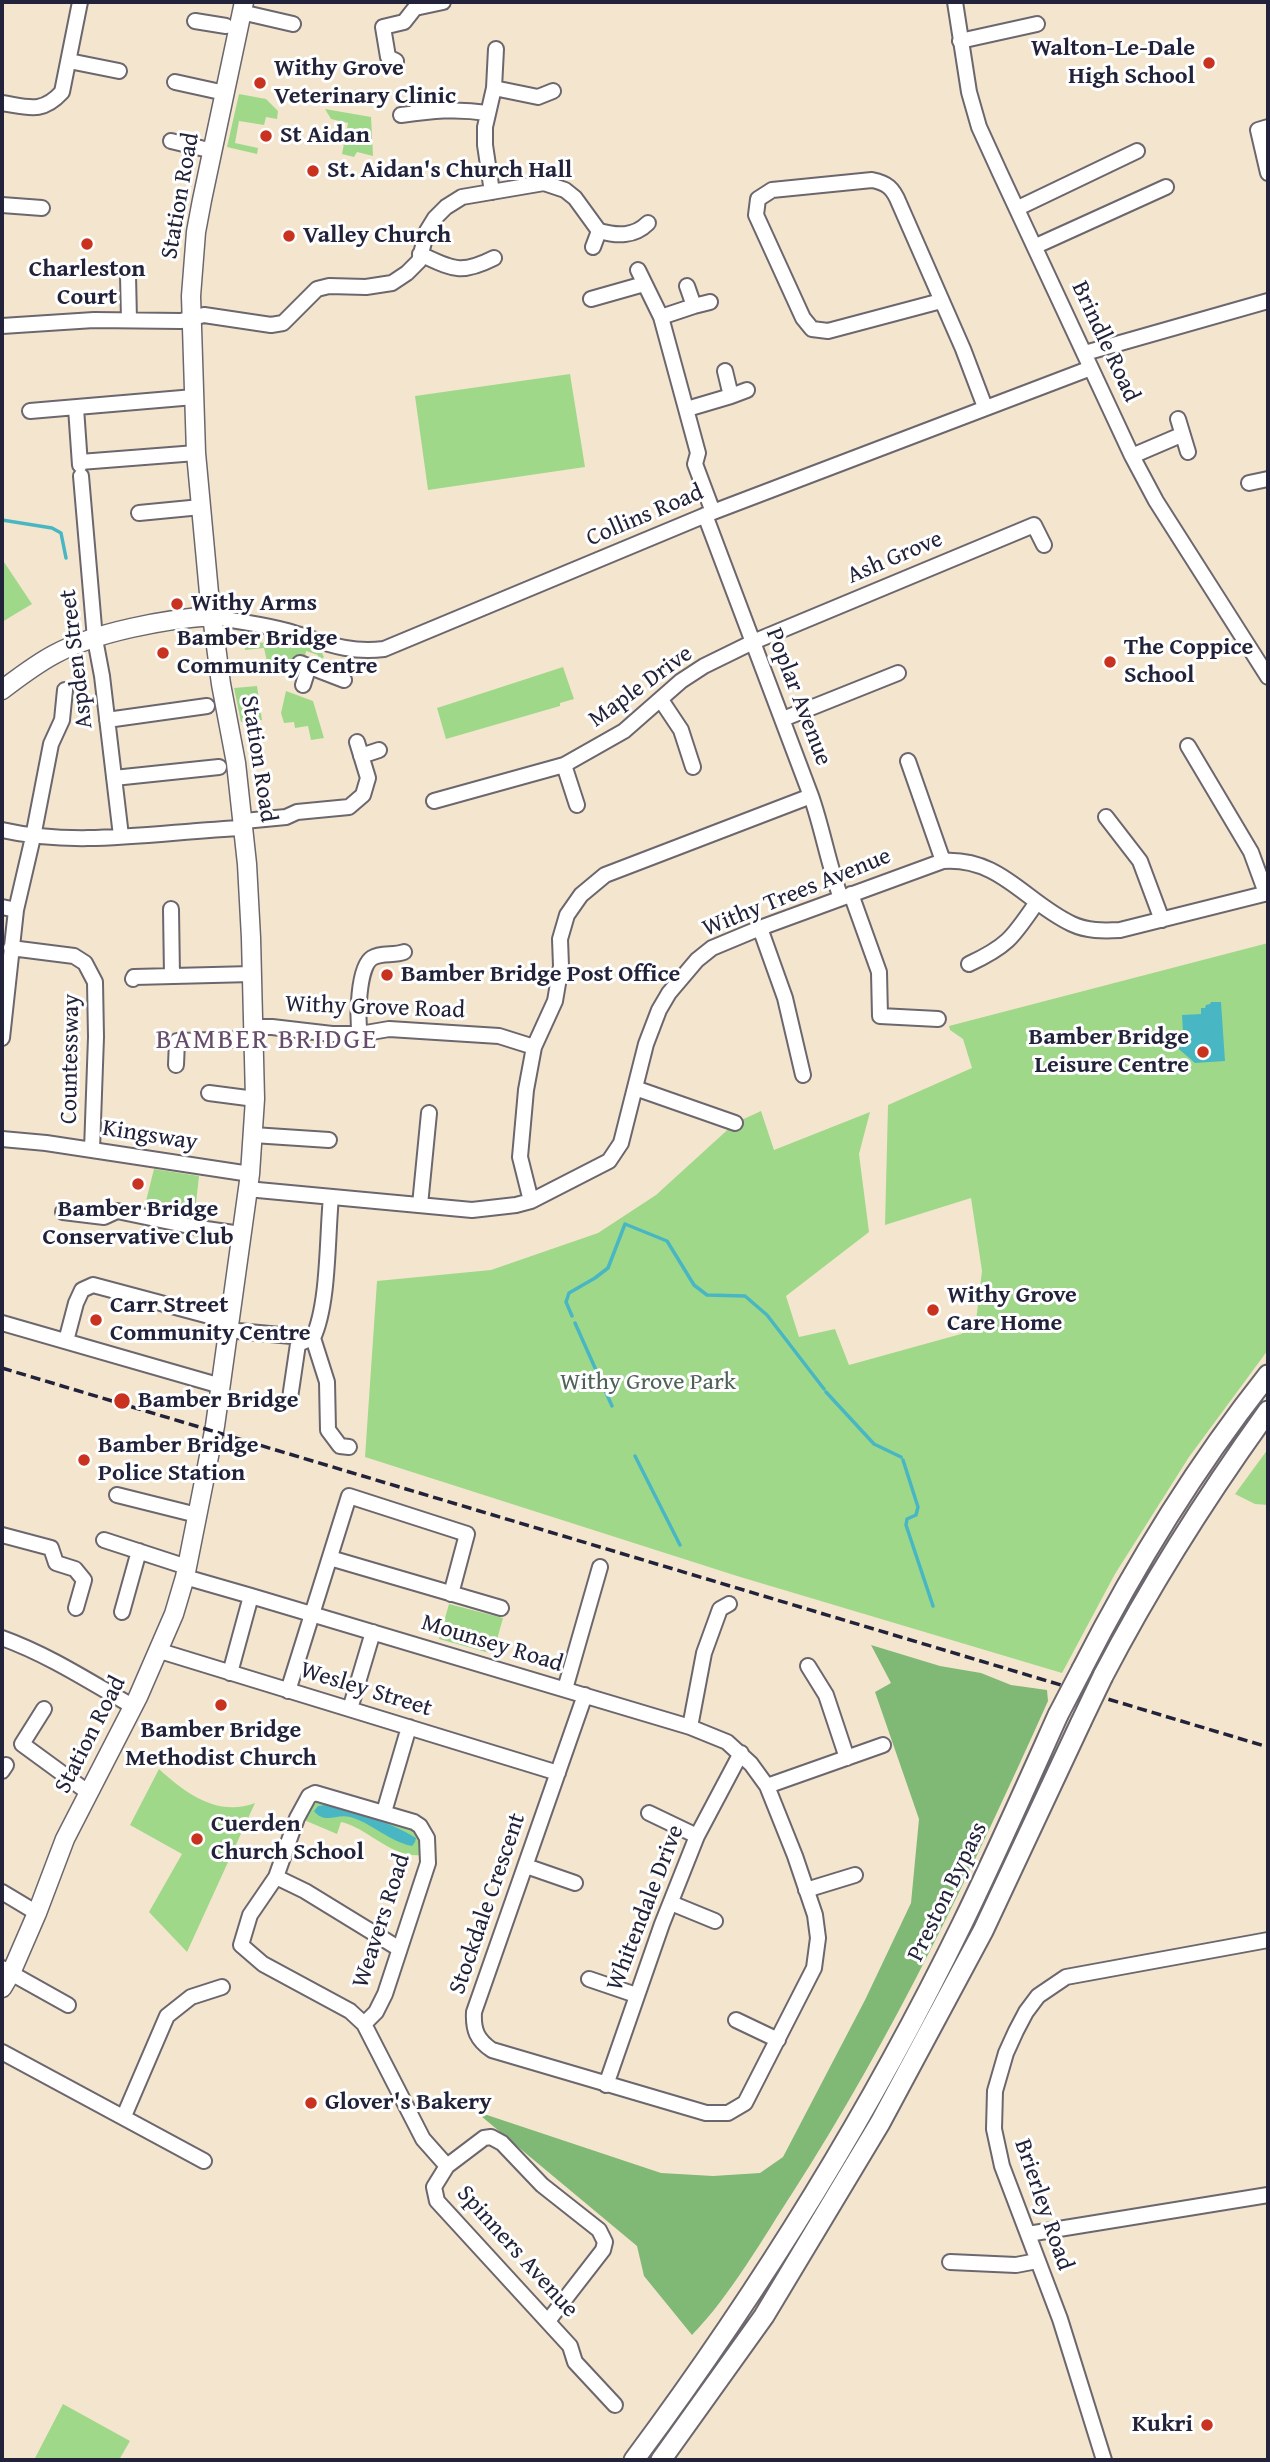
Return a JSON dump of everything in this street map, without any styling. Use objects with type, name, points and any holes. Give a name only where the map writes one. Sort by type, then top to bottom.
[{"type":"highway","name":"Preston Bypass","points":[[661,2424],[789,2234],[903,2037],[963,1922],[1058,1715],[1127,1584],[1203,1462],[1268,1375]]},
{"type":"highway","name":"Preston Bypass","points":[[698,2410],[764,2316],[916,2059],[983,1931],[1103,1676],[1173,1549],[1268,1411]]},
{"type":"highway","points":[[661,2460],[698,2410]]},
{"type":"highway","points":[[673,2460],[698,2410]]},
{"type":"highway","points":[[622,2460],[661,2424]]},
{"type":"highway","points":[[634,2460],[661,2424]]},
{"type":"main road","name":"Station Road","points":[[5,1976],[37,1913],[65,1839],[160,1651],[186,1572],[214,1432],[249,1182],[255,1099],[244,825],[212,616],[197,453],[192,318],[197,232],[243,7]]},
{"type":"main road","points":[[2,690],[57,653],[95,639],[144,626],[212,616]]},
{"type":"street","points":[[2,103],[40,108],[52,104],[62,93],[80,2]]},
{"type":"street","points":[[396,61],[388,57],[383,27],[404,22],[415,8],[443,2]]},
{"type":"street","name":"Brindle Road","points":[[954,2],[969,92],[979,127],[1132,456],[1156,501],[1268,677]]},
{"type":"street","name":"Station Road","points":[[243,7],[293,24]]},
{"type":"street","points":[[195,21],[226,26]]},
{"type":"street","points":[[960,41],[1037,24]]},
{"type":"street","points":[[492,192],[485,145],[487,113],[494,88],[496,49]]},
{"type":"street","points":[[69,61],[119,71]]},
{"type":"street","points":[[175,82],[225,93]]},
{"type":"street","points":[[494,88],[538,97],[553,91]]},
{"type":"street","points":[[417,97],[418,113]]},
{"type":"street","points":[[401,115],[439,109],[487,113]]},
{"type":"street","points":[[1263,128],[1268,173]]},
{"type":"street","points":[[171,141],[213,151]]},
{"type":"street","points":[[1018,208],[1137,151]]},
{"type":"street","points":[[941,301],[828,331],[812,329],[803,318],[756,215],[758,199],[772,190],[872,180],[886,183],[894,191],[963,349],[985,407]]},
{"type":"street","points":[[2,326],[60,321],[167,321],[204,315],[271,325],[283,323],[317,289],[392,283],[407,273],[419,261],[427,231],[435,218],[462,197],[544,183],[556,185],[575,198],[599,231],[619,235],[631,234],[640,231],[648,223]]},
{"type":"street","points":[[1036,246],[1166,187]]},
{"type":"street","points":[[2,205],[42,208]]},
{"type":"street","points":[[593,247],[599,231]]},
{"type":"street","points":[[420,254],[450,267],[472,269],[494,258]]},
{"type":"street","name":"Poplar Avenue","points":[[638,270],[661,317],[698,453],[695,464],[709,513],[753,642],[821,824],[828,864],[846,896],[879,972],[880,1016],[938,1019]]},
{"type":"street","points":[[128,275],[129,320]]},
{"type":"street","points":[[591,299],[644,284]]},
{"type":"street","points":[[687,286],[694,306]]},
{"type":"street","name":"Collins Road","points":[[212,616],[286,631],[333,647],[372,650],[396,645],[709,513],[985,407],[1088,360],[1268,301]]},
{"type":"street","points":[[661,317],[710,302]]},
{"type":"street","points":[[725,371],[731,396]]},
{"type":"street","points":[[687,409],[747,390]]},
{"type":"street","points":[[30,411],[194,397]]},
{"type":"street","name":"Aspden Street","points":[[76,408],[95,639],[121,836]]},
{"type":"street","points":[[1178,419],[1188,452]]},
{"type":"street","points":[[1132,456],[1181,435]]},
{"type":"street","points":[[81,468],[197,453]]},
{"type":"street","points":[[1250,483],[1268,479]]},
{"type":"street","points":[[139,513],[201,507]]},
{"type":"street","name":"Ash Grove","points":[[753,642],[1034,525],[1044,545]]},
{"type":"street","name":"Maple Drive","points":[[434,801],[564,765],[624,731],[681,681],[704,666],[753,642]]},
{"type":"street","points":[[328,673],[333,647]]},
{"type":"street","points":[[303,685],[305,664],[344,680]]},
{"type":"street","points":[[783,719],[898,673]]},
{"type":"street","points":[[2,1038],[11,948],[9,908],[33,837],[51,744],[62,720],[65,690]]},
{"type":"street","points":[[660,700],[681,730],[693,767]]},
{"type":"street","points":[[107,720],[207,706]]},
{"type":"street","points":[[1188,746],[1251,852],[1267,893]]},
{"type":"street","points":[[2,830],[33,837],[121,836],[244,825],[286,817],[297,812],[349,807],[363,795],[368,778],[359,749],[379,750]]},
{"type":"street","points":[[908,761],[943,860]]},
{"type":"street","points":[[564,765],[577,805]]},
{"type":"street","points":[[114,778],[219,767]]},
{"type":"street","points":[[531,1200],[520,1157],[524,1103],[534,1047],[555,1001],[560,980],[560,939],[567,915],[581,895],[605,875],[811,796]]},
{"type":"street","points":[[1106,817],[1140,861],[1162,920]]},
{"type":"street","name":"Withy Trees Avenue","points":[[331,1197],[491,1209],[531,1200],[609,1161],[621,1143],[646,1044],[668,993],[697,960],[712,948],[760,928],[943,860],[966,861],[993,870],[1072,925],[1095,931],[1120,930],[1267,893]]},
{"type":"street","points":[[968,964],[992,954],[1011,939],[1037,902]]},
{"type":"street","points":[[171,909],[172,975]]},
{"type":"street","points":[[760,928],[785,998],[803,1075]]},
{"type":"street","name":"Countessway","points":[[11,948],[74,956],[85,963],[95,982],[92,1150]]},
{"type":"street","points":[[360,1034],[358,1022],[362,974],[366,966],[374,957],[404,952]]},
{"type":"street","points":[[133,979],[172,975],[252,974]]},
{"type":"street","name":"Withy Grove Road","points":[[176,1065],[177,1041],[254,1033],[272,1027],[332,1034],[360,1034],[388,1029],[499,1037],[534,1047]]},
{"type":"street","points":[[635,1088],[735,1123]]},
{"type":"street","points":[[209,1093],[255,1099]]},
{"type":"street","points":[[420,1205],[429,1113]]},
{"type":"street","points":[[253,1135],[330,1140]]},
{"type":"street","name":"Kingsway","points":[[2,1139],[92,1150],[331,1197]]},
{"type":"street","points":[[290,1398],[298,1344],[313,1338],[320,1324],[331,1197]]},
{"type":"street","points":[[63,1212],[104,1217],[117,1211],[241,1234]]},
{"type":"street","points":[[66,1341],[82,1290],[93,1285],[228,1326],[313,1338]]},
{"type":"street","points":[[2,1323],[221,1386]]},
{"type":"street","points":[[313,1338],[327,1382],[328,1430],[340,1446],[349,1447]]},
{"type":"street","points":[[117,1495],[197,1515]]},
{"type":"street","points":[[288,1690],[349,1496],[467,1534],[451,1594]]},
{"type":"street","points":[[2,1535],[51,1548],[56,1563],[75,1569],[83,1580],[76,1608]]},
{"type":"street","name":"Mounsey Road","points":[[104,1540],[139,1551],[251,1596],[691,1727],[727,1742],[741,1753],[767,1786],[815,1915],[818,1938],[814,1968],[745,2103],[728,2113],[706,2113],[606,2085]]},
{"type":"street","points":[[121,1612],[139,1551]]},
{"type":"street","points":[[330,1558],[501,1608]]},
{"type":"street","points":[[565,1689],[600,1567]]},
{"type":"street","points":[[230,1673],[251,1596]]},
{"type":"street","points":[[691,1727],[704,1653],[720,1609],[729,1604]]},
{"type":"street","points":[[350,1709],[373,1632]]},
{"type":"street","points":[[2,1638],[63,1665],[134,1706]]},
{"type":"street","name":"Wesley Street","points":[[160,1651],[558,1773]]},
{"type":"street","points":[[808,1666],[826,1695],[847,1758]]},
{"type":"street","name":"Stockdale Crescent","points":[[585,1695],[474,2012],[474,2026],[480,2042],[492,2050],[606,2085]]},
{"type":"street","points":[[44,1709],[22,1744],[89,1793]]},
{"type":"street","points":[[384,1812],[409,1727]]},
{"type":"street","points":[[767,1786],[883,1745]]},
{"type":"street","name":"Whitendale Drive","points":[[606,2085],[636,1995],[697,1836],[741,1753]]},
{"type":"street","name":"Spinners Avenue","points":[[384,1812],[321,1794],[309,1796],[290,1835],[276,1877],[250,1915],[241,1945],[263,1964],[350,2011],[364,2024],[423,2139],[447,2166],[434,2187],[437,2201],[548,2321],[569,2346],[575,2362],[615,2405]]},
{"type":"street","name":"Weavers Road","points":[[364,2024],[376,2012],[385,1994],[428,1863],[428,1838],[421,1826],[384,1812]]},
{"type":"street","points":[[649,1814],[697,1836]]},
{"type":"street","points":[[526,1866],[575,1883]]},
{"type":"street","points":[[806,1890],[855,1875]]},
{"type":"street","points":[[276,1877],[305,1891],[398,1948]]},
{"type":"street","points":[[2,1892],[37,1913]]},
{"type":"street","points":[[671,1903],[715,1921]]},
{"type":"street","name":"Brierley Road","points":[[1104,2460],[1060,2319],[1002,2166],[994,2129],[993,2109],[995,2091],[1006,2053],[1026,2012],[1038,1996],[1066,1977],[1268,1940]]},
{"type":"street","name":"Station Road","points":[[5,1976],[68,2005]]},
{"type":"street","points":[[589,1979],[636,1995]]},
{"type":"street","points":[[124,2116],[167,2016],[191,1997],[222,1987]]},
{"type":"street","points":[[736,2020],[778,2040]]},
{"type":"street","points":[[2,2052],[204,2161]]},
{"type":"street","points":[[447,2166],[484,2138],[496,2139],[542,2185],[599,2230],[605,2242],[603,2249],[548,2321]]},
{"type":"street","points":[[1028,2234],[1268,2195]]},
{"type":"street","points":[[950,2262],[1016,2264],[1037,2260]]},
{"type":"green space","points":[[239,94],[266,99],[278,111],[277,119],[266,117],[264,125],[239,121],[235,143],[258,148],[257,154],[227,147]]},
{"type":"green space","points":[[325,109],[371,117],[373,156],[357,152],[354,157],[342,154],[348,123],[331,119]]},
{"type":"green space","points":[[570,374],[585,467],[428,490],[415,396]]},
{"type":"green space","points":[[4,562],[32,604],[2,622],[2,563]]},
{"type":"green space","points":[[282,638],[321,651],[324,657],[315,664],[318,655],[306,651],[303,672],[290,668],[248,672],[247,667],[268,666],[264,648],[245,650],[245,644],[282,641]]},
{"type":"green space","points":[[563,667],[574,699],[560,703],[560,706],[446,739],[437,708]]},
{"type":"green space","points":[[257,686],[262,720],[241,722],[234,688]]},
{"type":"green space","points":[[286,691],[313,701],[324,738],[311,740],[308,726],[295,728],[294,722],[284,723],[281,713]]},
{"type":"green space","name":"Withy Grove Park","points":[[1268,943],[1268,1350],[1189,1457],[1115,1574],[1062,1673],[737,1576],[365,1457],[377,1281],[491,1270],[598,1233],[656,1195],[735,1123],[761,1111],[774,1150],[870,1112],[859,1154],[869,1232],[786,1296],[799,1337],[835,1329],[849,1365],[961,1334],[976,1321],[982,1271],[971,1198],[885,1225],[888,1105],[972,1068],[963,1039],[950,1030],[949,1026]]},
{"type":"green space","points":[[154,1169],[199,1176],[194,1222],[143,1213]]},
{"type":"green space","points":[[1268,1449],[1268,1505],[1255,1504],[1235,1494]]},
{"type":"green space","points":[[449,1604],[503,1618],[493,1654],[439,1639]]},
{"type":"green space","points":[[871,1645],[940,1666],[981,1673],[1011,1685],[1047,1690],[1048,1701],[961,1889],[865,2073],[746,2266],[692,2335],[644,2276],[637,2246],[475,2111],[661,2173],[713,2176],[760,2173],[783,2157],[865,2000],[911,1903],[919,1819],[875,1692],[891,1683]]},
{"type":"green space","points":[[159,1769],[180,1787],[203,1801],[228,1807],[255,1803],[187,1952],[149,1912],[182,1854],[130,1825]]},
{"type":"green space","points":[[319,1801],[413,1828],[420,1838],[421,1855],[400,1852],[341,1822],[337,1834],[304,1820],[312,1804]]},
{"type":"green space","points":[[63,2404],[130,2441],[119,2460],[34,2460]]},
{"type":"water","points":[[1211,1002],[1221,1002],[1225,1061],[1195,1063],[1173,1044],[1183,1032],[1182,1015],[1201,1014],[1201,1008]]},
{"type":"water","points":[[325,1805],[395,1827],[416,1838],[415,1842],[412,1846],[403,1844],[358,1820],[345,1816],[322,1817],[314,1811],[318,1806]]},
{"type":"waterway","points":[[2,520],[52,528],[61,533],[66,558]]},
{"type":"waterway","points":[[572,1316],[566,1302],[569,1293],[608,1268],[625,1224],[667,1241],[694,1285],[707,1295],[745,1296],[767,1315],[824,1389]]},
{"type":"waterway","points":[[575,1323],[612,1406]]},
{"type":"waterway","points":[[826,1392],[874,1444],[901,1457]]},
{"type":"waterway","points":[[635,1456],[680,1545]]},
{"type":"waterway","points":[[903,1460],[918,1507],[916,1515],[907,1519],[906,1525],[933,1606]]},
{"type":"railway","points":[[2,1368],[1268,1747]]},
{"type":"place","name":"Walton-Le-Dale High School","points":[[1209,63]]},
{"type":"place","name":"Withy Grove Veterinary Clinic","points":[[260,83]]},
{"type":"place","name":"St Aidan","points":[[266,136]]},
{"type":"place","name":"St. Aidan's Church Hall","points":[[313,171]]},
{"type":"place","name":"Valley Church","points":[[289,236]]},
{"type":"place","name":"Charleston Court","points":[[87,244]]},
{"type":"place","name":"Withy Arms","points":[[177,604]]},
{"type":"place","name":"Bamber Bridge Community Centre","points":[[163,653]]},
{"type":"place","name":"The Coppice School","points":[[1110,662]]},
{"type":"place","name":"Bamber Bridge Post Office","points":[[387,975]]},
{"type":"place","name":"Bamber Bridge Leisure Centre","points":[[1203,1052]]},
{"type":"place","name":"Bamber Bridge Conservative Club","points":[[138,1184]]},
{"type":"place","name":"Withy Grove Care Home","points":[[933,1310]]},
{"type":"place","name":"Carr Street Community Centre","points":[[96,1320]]},
{"type":"place","name":"Bamber Bridge","points":[[122,1401]]},
{"type":"place","name":"Bamber Bridge Police Station","points":[[84,1460]]},
{"type":"place","name":"Bamber Bridge Methodist Church","points":[[221,1705]]},
{"type":"place","name":"Cuerden Church School","points":[[197,1839]]},
{"type":"place","name":"Glover's Bakery","points":[[311,2103]]},
{"type":"place","name":"Kukri","points":[[1207,2425]]},
{"type":"district","name":"BAMBER BRIDGE","points":[[267,1041]]}]
